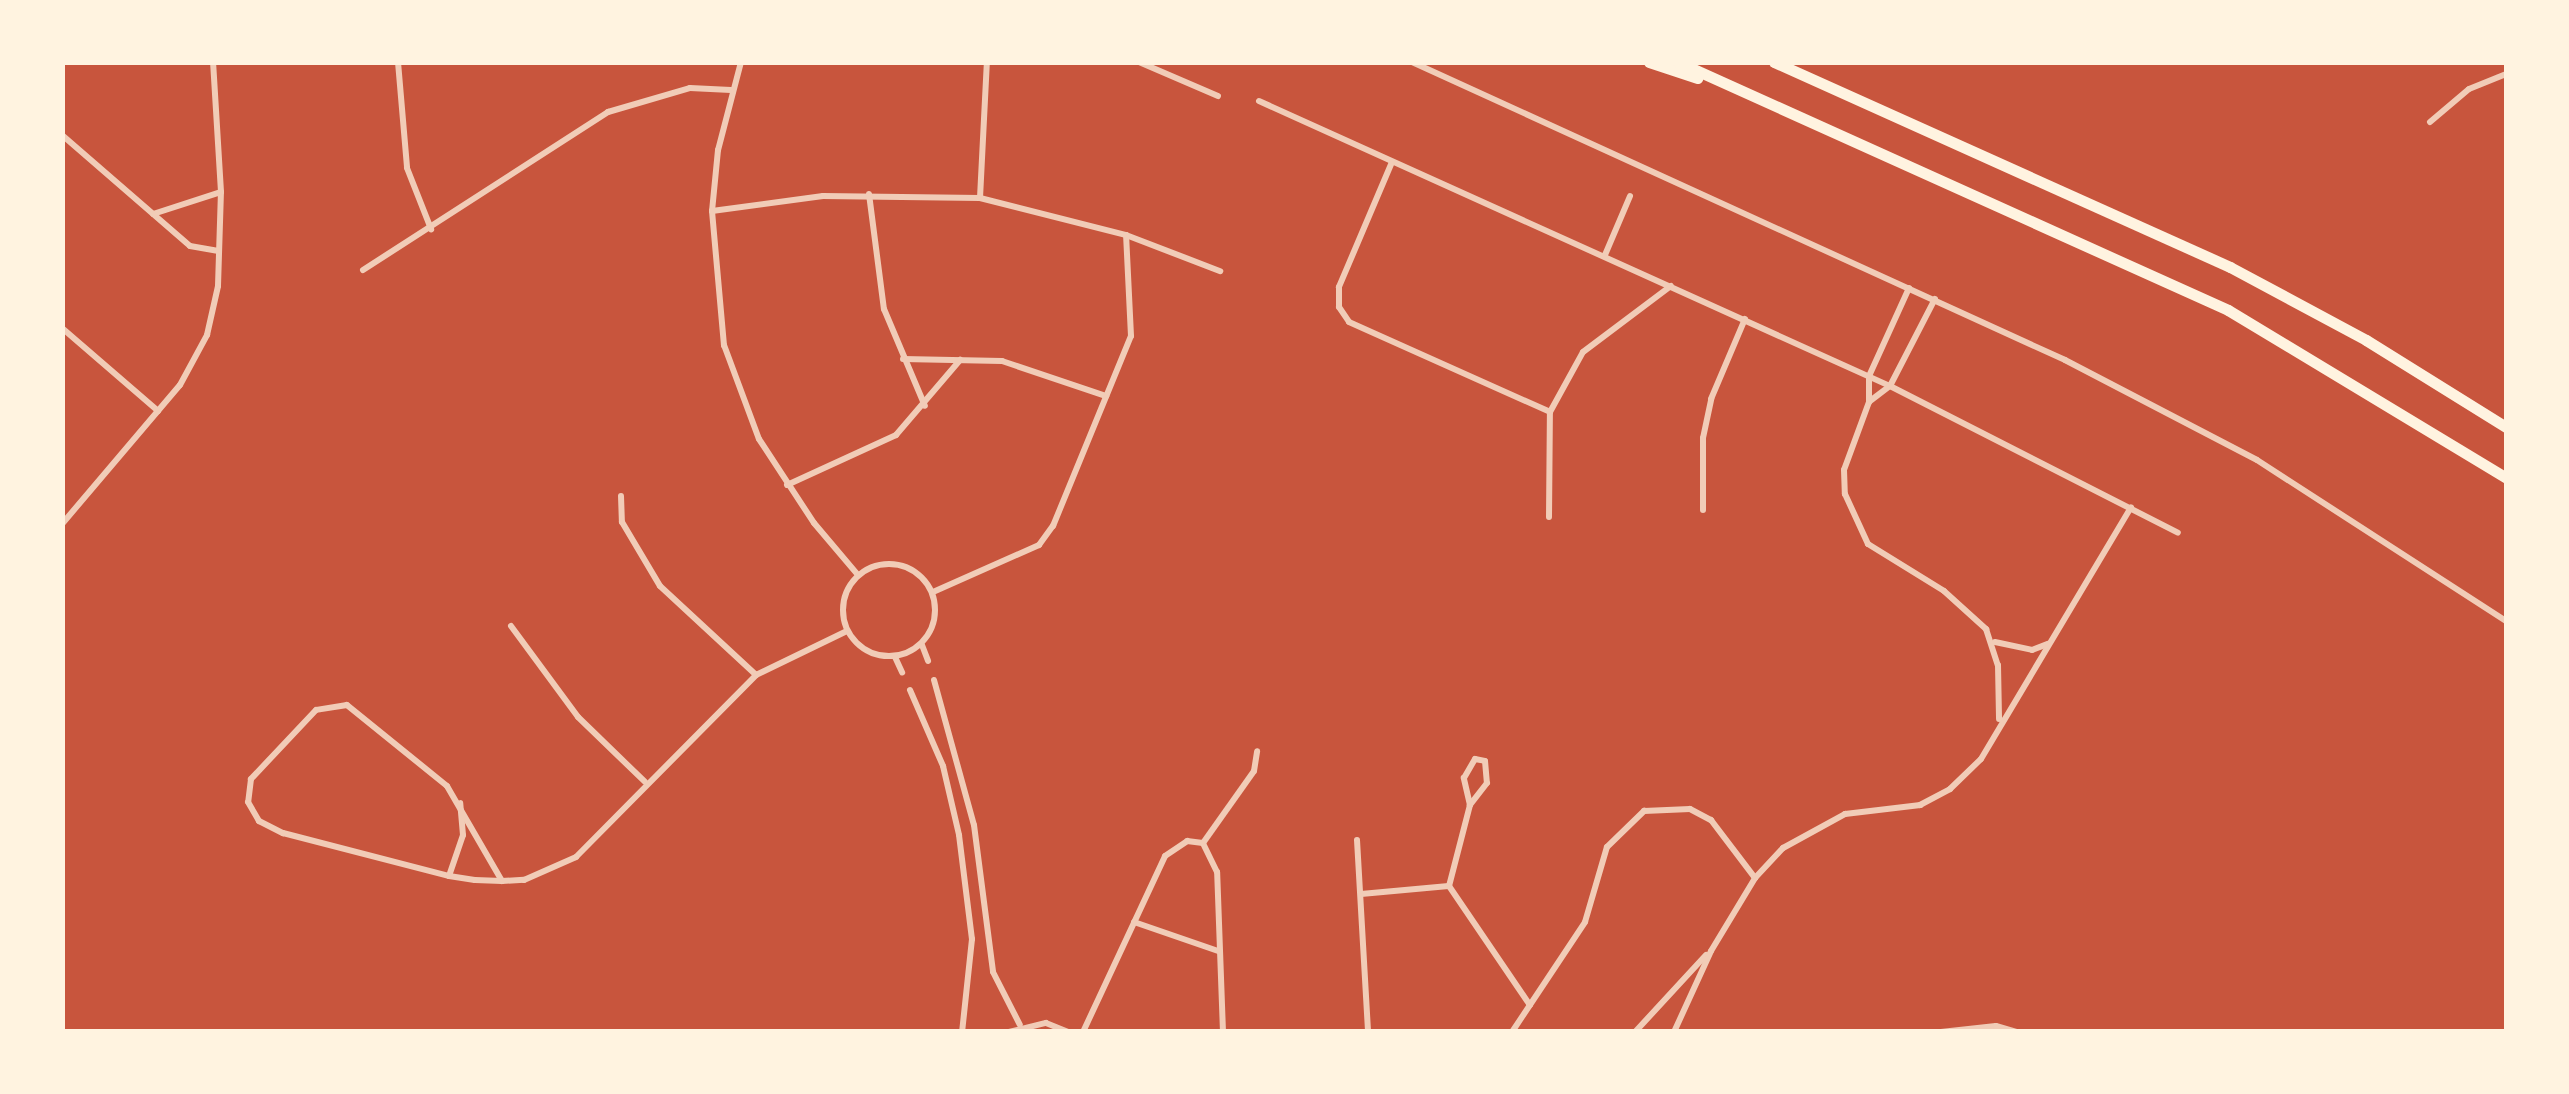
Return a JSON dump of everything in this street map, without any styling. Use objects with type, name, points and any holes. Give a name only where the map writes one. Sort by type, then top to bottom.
[{"type":"highway","points":[[1649,62],[1772,103]]},
{"type":"highway","points":[[1678,62],[2228,310],[2506,478]]},
{"type":"highway","points":[[1774,62],[2274,288],[2506,427]]},
{"type":"street","points":[[63,523],[158,412],[207,334],[219,251],[220,192],[212,62]]},
{"type":"street","points":[[398,62],[407,168],[431,229]]},
{"type":"street","points":[[741,62],[731,90],[712,211],[715,298],[728,360],[759,439],[787,485],[858,575]]},
{"type":"street","points":[[980,198],[987,62]]},
{"type":"street","points":[[1139,62],[1218,96]]},
{"type":"street","points":[[1412,62],[1935,299],[2257,460],[2506,621]]},
{"type":"street","points":[[2430,122],[2469,89],[2506,74]]},
{"type":"street","points":[[364,270],[608,112],[690,88],[731,90]]},
{"type":"street","points":[[1259,101],[1869,376],[2178,533]]},
{"type":"street","points":[[62,135],[190,246],[219,251]]},
{"type":"street","points":[[1392,162],[1339,287],[1339,308],[1349,322],[1550,412]]},
{"type":"street","points":[[154,214],[220,192]]},
{"type":"street","points":[[712,211],[868,194],[980,198],[1126,235],[1220,271]]},
{"type":"street","points":[[868,194],[884,309],[925,406]]},
{"type":"street","points":[[1605,255],[1630,196]]},
{"type":"street","points":[[933,592],[1038,545],[1053,526],[1131,336],[1126,235]]},
{"type":"street","points":[[1549,518],[1550,412],[1584,352],[1671,286]]},
{"type":"street","points":[[1909,288],[1869,376],[1869,402],[1844,470],[1852,519],[1868,544],[1944,590],[1995,642],[2032,650],[2050,643]]},
{"type":"street","points":[[1869,402],[1890,386],[1935,299]]},
{"type":"street","points":[[1702,510],[1708,412],[1744,320]]},
{"type":"street","points":[[62,328],[158,412]]},
{"type":"street","points":[[904,358],[1002,361],[1106,396]]},
{"type":"street","points":[[787,485],[896,434],[925,406],[960,360]]},
{"type":"street","points":[[621,496],[622,522],[660,586],[756,676]]},
{"type":"street","points":[[1674,1032],[1711,950],[1755,878],[1814,826],[1846,814],[1920,805],[1950,789],[1980,759],[2131,507]]},
{"type":"street","points":[[878,564],[900,564],[920,574],[933,592],[934,626],[922,645],[895,657],[867,652],[848,632],[843,601],[858,575],[878,564]]},
{"type":"street","points":[[511,626],[578,717],[645,782]]},
{"type":"street","points":[[502,881],[460,802],[361,712],[332,703],[316,710],[251,779],[248,802],[258,821],[283,833],[450,876],[502,881],[550,873],[576,857],[645,782],[756,676],[848,632]]},
{"type":"street","points":[[1995,642],[2002,694],[1998,725]]},
{"type":"street","points":[[922,645],[928,661]]},
{"type":"street","points":[[895,657],[902,672]]},
{"type":"street","points":[[934,680],[974,825],[993,972],[1020,1025]]},
{"type":"street","points":[[910,690],[943,766],[958,835],[972,938],[962,1032]]},
{"type":"street","points":[[1203,843],[1254,771],[1257,751]]},
{"type":"street","points":[[1470,805],[1464,778],[1476,759],[1490,771],[1470,805],[1449,886],[1530,1005]]},
{"type":"street","points":[[450,876],[463,835],[460,802]]},
{"type":"street","points":[[1512,1032],[1585,922],[1607,846],[1644,811],[1690,809],[1711,820],[1755,878]]},
{"type":"street","points":[[1083,1032],[1165,856],[1187,840],[1203,843]]},
{"type":"street","points":[[1357,840],[1368,1032]]},
{"type":"street","points":[[1203,843],[1218,872],[1223,1032]]},
{"type":"street","points":[[1360,894],[1449,886]]},
{"type":"street","points":[[1134,922],[1218,951]]},
{"type":"street","points":[[1635,1032],[1711,950]]},
{"type":"street","points":[[1009,1032],[1020,1025],[1046,1023],[1068,1032]]},
{"type":"street","points":[[1941,1032],[2017,1032]]}]
